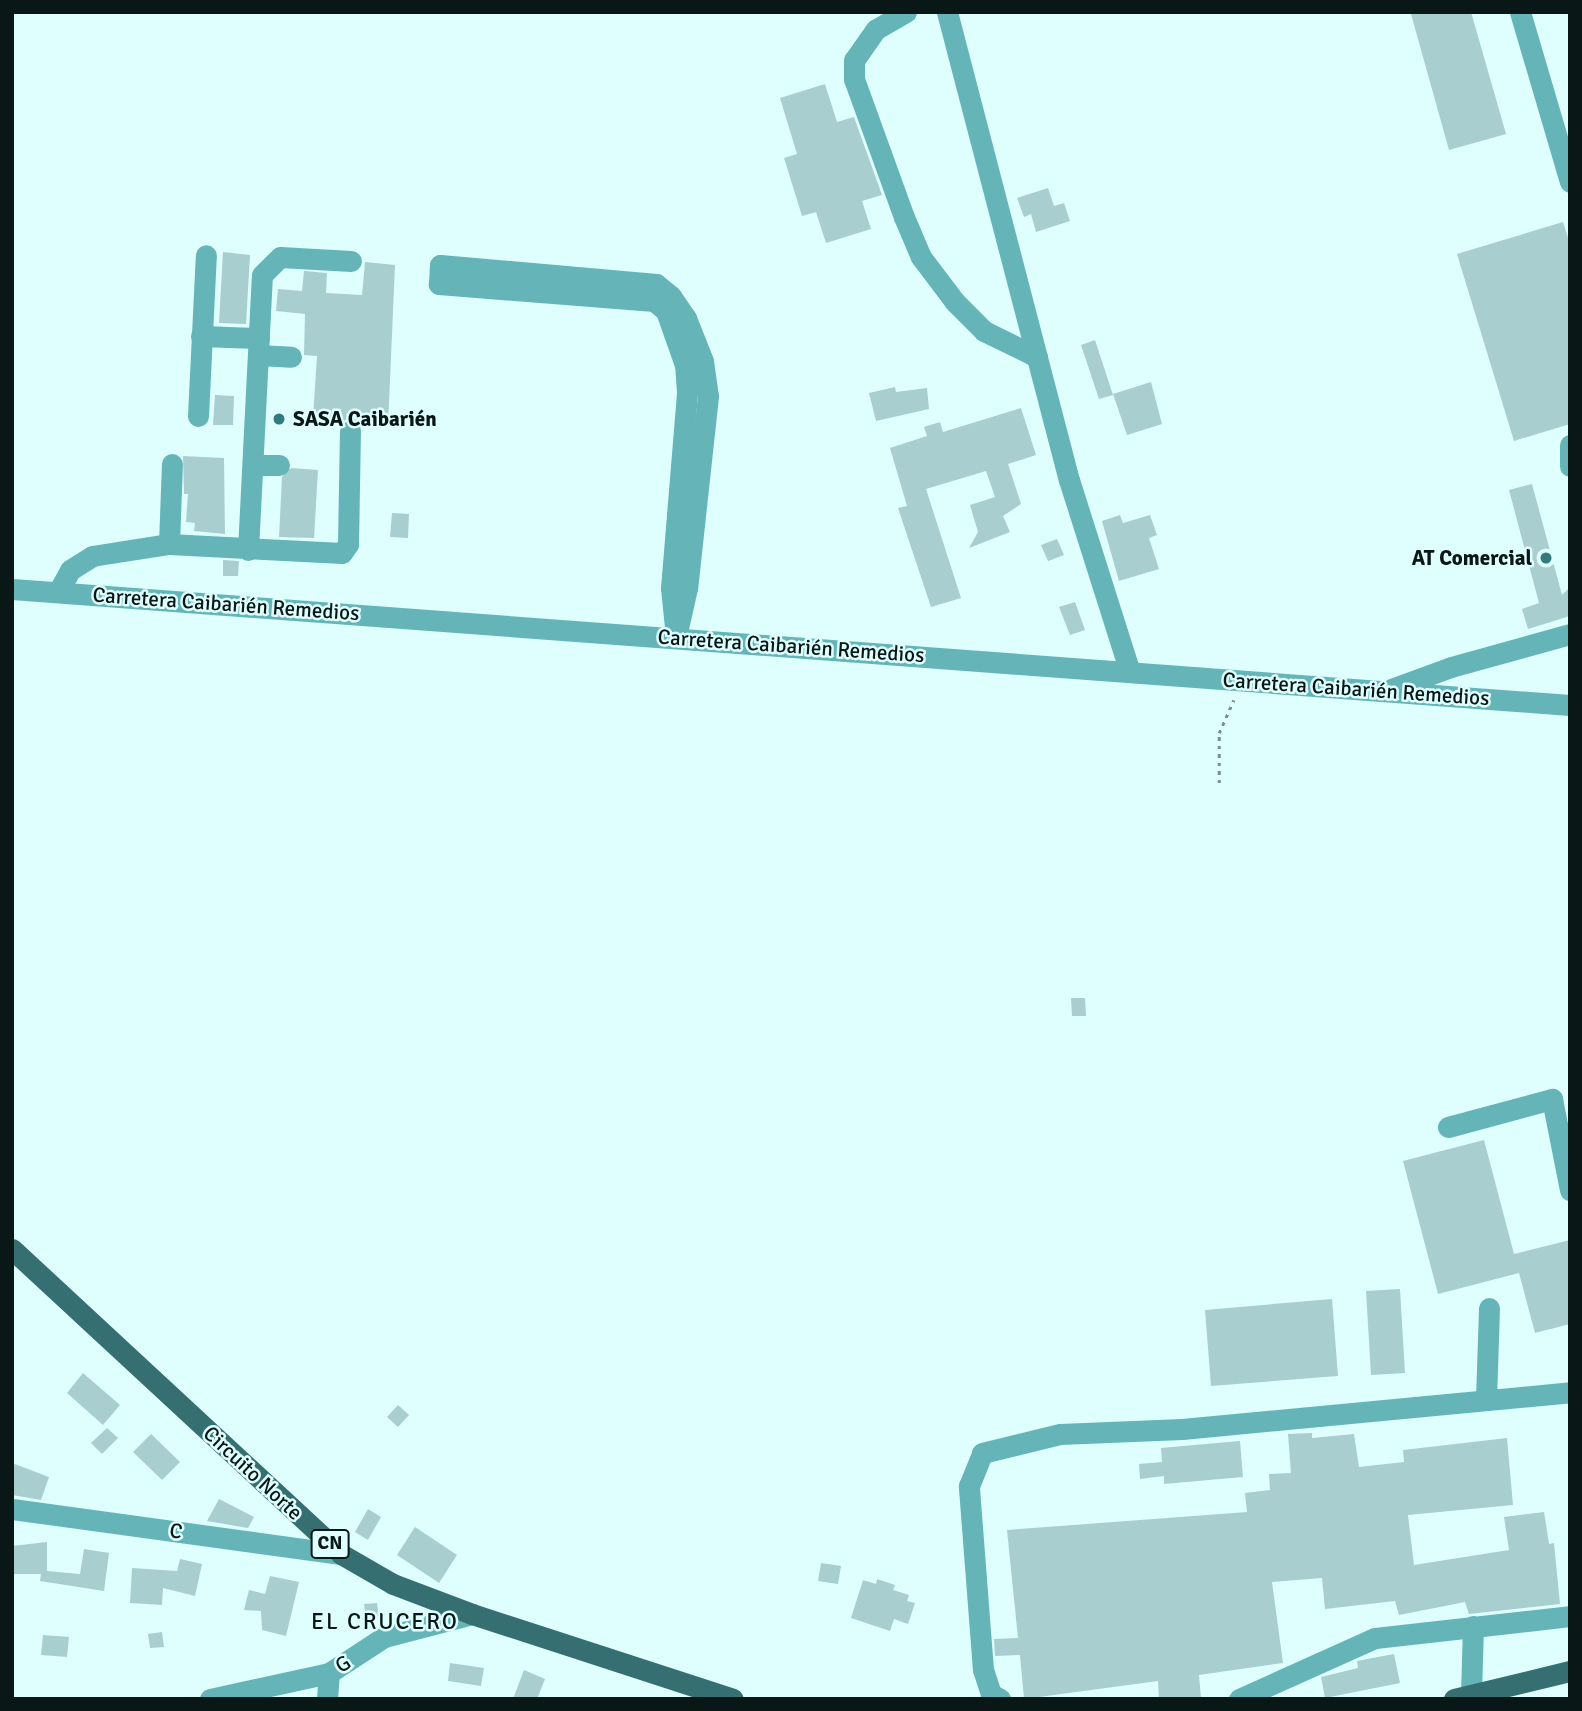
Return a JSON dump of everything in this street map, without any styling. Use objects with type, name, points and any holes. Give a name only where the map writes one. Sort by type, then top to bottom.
[{"type":"main road","name":"Circuito Norte","points":[[12,1249],[341,1553],[393,1584],[472,1615],[733,1699]]},
{"type":"main road","points":[[1463,1697],[1570,1671]]},
{"type":"street","points":[[906,12],[876,29],[862,44],[854,70],[904,217],[921,257],[955,302],[984,331],[1037,357]]},
{"type":"street","points":[[947,12],[1069,480],[1130,673]]},
{"type":"street","points":[[1520,12],[1570,182]]},
{"type":"street","points":[[198,416],[206,255]]},
{"type":"street","points":[[248,550],[262,275],[268,264],[279,257],[351,261]]},
{"type":"street","points":[[440,265],[656,284],[671,296],[686,318],[703,361],[708,396],[687,588],[676,637],[671,587],[687,392],[685,365],[666,311],[654,301],[439,284],[440,265]]},
{"type":"street","points":[[201,336],[258,346],[291,356]]},
{"type":"street","points":[[58,592],[70,570],[92,556],[169,544],[342,553],[348,544],[350,431]]},
{"type":"street","points":[[1570,445],[1570,466]]},
{"type":"street","points":[[169,544],[173,464]]},
{"type":"street","points":[[253,465],[279,465]]},
{"type":"street","name":"Carretera Caibarién Remedios","points":[[12,589],[1570,705]]},
{"type":"street","points":[[1384,691],[1451,667],[1570,634]]},
{"type":"street","points":[[1448,1128],[1552,1099],[1570,1190]]},
{"type":"street","points":[[1486,1399],[1489,1308]]},
{"type":"street","points":[[1000,1699],[991,1695],[983,1670],[969,1486],[982,1453],[1059,1434],[1182,1429],[1570,1392]]},
{"type":"street","name":"C","points":[[12,1509],[341,1553]]},
{"type":"street","name":"G","points":[[210,1699],[329,1673],[384,1637],[472,1615]]},
{"type":"street","points":[[1239,1699],[1375,1638],[1570,1616]]},
{"type":"street","points":[[1463,1697],[1473,1626]]},
{"type":"street","points":[[327,1699],[329,1673]]},
{"type":"path","points":[[1219,783],[1219,733],[1243,681]]},
{"type":"building","points":[[1471,12],[1506,134],[1449,150],[1411,14]]},
{"type":"building","points":[[825,84],[837,122],[854,117],[882,195],[862,201],[871,229],[826,243],[816,212],[802,216],[784,158],[797,154],[780,98]]},
{"type":"building","points":[[1048,188],[1054,206],[1064,203],[1070,221],[1036,232],[1031,214],[1024,217],[1017,198]]},
{"type":"building","points":[[1563,222],[1570,244],[1570,424],[1514,441],[1457,254]]},
{"type":"building","points":[[223,252],[250,255],[246,324],[219,323]]},
{"type":"building","points":[[365,262],[395,265],[388,426],[361,424],[351,418],[341,422],[313,418],[317,356],[304,355],[305,314],[276,311],[278,289],[302,291],[304,271],[327,273],[326,293],[362,295]]},
{"type":"building","points":[[1095,340],[1113,395],[1099,399],[1081,345]]},
{"type":"building","points":[[1151,382],[1162,424],[1127,435],[1113,394]]},
{"type":"building","points":[[895,387],[896,392],[927,388],[929,409],[876,421],[869,393]]},
{"type":"building","points":[[215,395],[234,396],[233,425],[213,425]]},
{"type":"building","points":[[1021,408],[1036,455],[1008,464],[1021,504],[1003,516],[1010,532],[969,548],[978,532],[970,505],[995,497],[986,471],[926,489],[961,598],[931,607],[898,508],[907,506],[890,448],[927,436],[924,427],[940,422],[943,432]]},
{"type":"building","points":[[183,456],[224,458],[225,534],[194,531],[195,523],[186,522],[188,494],[184,494]]},
{"type":"building","points":[[291,468],[318,470],[314,538],[279,537],[282,477]]},
{"type":"building","points":[[1532,484],[1562,595],[1570,587],[1570,616],[1528,629],[1522,609],[1539,603],[1509,490]]},
{"type":"building","points":[[392,513],[409,514],[408,538],[390,537]]},
{"type":"building","points":[[1120,515],[1123,523],[1150,515],[1157,535],[1149,538],[1159,569],[1119,581],[1102,521]]},
{"type":"building","points":[[1057,539],[1064,555],[1048,561],[1041,545]]},
{"type":"building","points":[[223,560],[239,561],[238,576],[223,576]]},
{"type":"building","points":[[1075,602],[1085,630],[1070,635],[1059,607]]},
{"type":"building","points":[[1071,998],[1085,998],[1086,1016],[1072,1016]]},
{"type":"building","points":[[1484,1140],[1514,1254],[1570,1240],[1570,1324],[1535,1333],[1519,1273],[1438,1294],[1403,1161]]},
{"type":"building","points":[[1400,1289],[1405,1373],[1371,1375],[1366,1291]]},
{"type":"building","points":[[1332,1299],[1338,1376],[1211,1386],[1205,1310]]},
{"type":"building","points":[[83,1373],[120,1405],[103,1425],[67,1393]]},
{"type":"building","points":[[398,1405],[409,1415],[398,1427],[387,1417]]},
{"type":"building","points":[[107,1428],[118,1438],[102,1454],[91,1443]]},
{"type":"building","points":[[1312,1433],[1312,1438],[1354,1434],[1359,1467],[1404,1462],[1403,1450],[1507,1438],[1513,1505],[1408,1515],[1414,1565],[1509,1550],[1504,1517],[1544,1512],[1549,1544],[1554,1543],[1560,1604],[1469,1614],[1465,1602],[1399,1615],[1395,1601],[1325,1609],[1322,1578],[1272,1582],[1283,1663],[1199,1675],[1201,1699],[1159,1699],[1158,1681],[1024,1699],[1020,1655],[995,1656],[994,1639],[1018,1638],[1007,1530],[1247,1512],[1245,1493],[1270,1490],[1269,1474],[1291,1473],[1288,1434]]},
{"type":"building","points":[[151,1434],[180,1462],[162,1480],[133,1452]]},
{"type":"building","points":[[1240,1441],[1243,1477],[1164,1484],[1164,1476],[1140,1479],[1139,1464],[1162,1462],[1161,1448]]},
{"type":"building","points":[[12,1463],[49,1477],[41,1500],[12,1495]]},
{"type":"building","points":[[219,1499],[254,1517],[248,1528],[207,1521]]},
{"type":"building","points":[[368,1509],[381,1517],[368,1540],[355,1532]]},
{"type":"building","points":[[415,1527],[457,1555],[439,1583],[397,1555]]},
{"type":"building","points":[[47,1542],[47,1571],[80,1574],[84,1549],[109,1553],[104,1591],[40,1581],[41,1574],[12,1574],[12,1546]]},
{"type":"building","points":[[180,1559],[202,1564],[195,1596],[163,1588],[162,1605],[130,1603],[132,1568],[177,1571]]},
{"type":"building","points":[[821,1563],[841,1566],[838,1584],[818,1581]]},
{"type":"building","points":[[270,1576],[299,1582],[286,1636],[262,1630],[261,1611],[244,1610],[249,1590],[265,1594]]},
{"type":"building","points":[[877,1579],[895,1585],[893,1590],[909,1595],[907,1601],[915,1603],[908,1624],[894,1619],[890,1631],[851,1618],[863,1580],[876,1584]]},
{"type":"building","points":[[377,1603],[379,1618],[366,1619],[364,1604]]},
{"type":"building","points":[[162,1632],[164,1647],[150,1648],[148,1634]]},
{"type":"building","points":[[43,1635],[69,1637],[67,1657],[41,1655]]},
{"type":"building","points":[[1394,1654],[1400,1683],[1325,1698],[1321,1677],[1358,1668],[1357,1661]]},
{"type":"building","points":[[450,1663],[484,1668],[481,1686],[448,1681]]},
{"type":"building","points":[[524,1670],[545,1679],[537,1699],[513,1699]]},
{"type":"place","name":"SASA Caibarién","points":[[279,419]]},
{"type":"place","name":"AT Comercial","points":[[1546,558]]},
{"type":"district","name":"EL CRUCERO","points":[[385,1622]]}]
